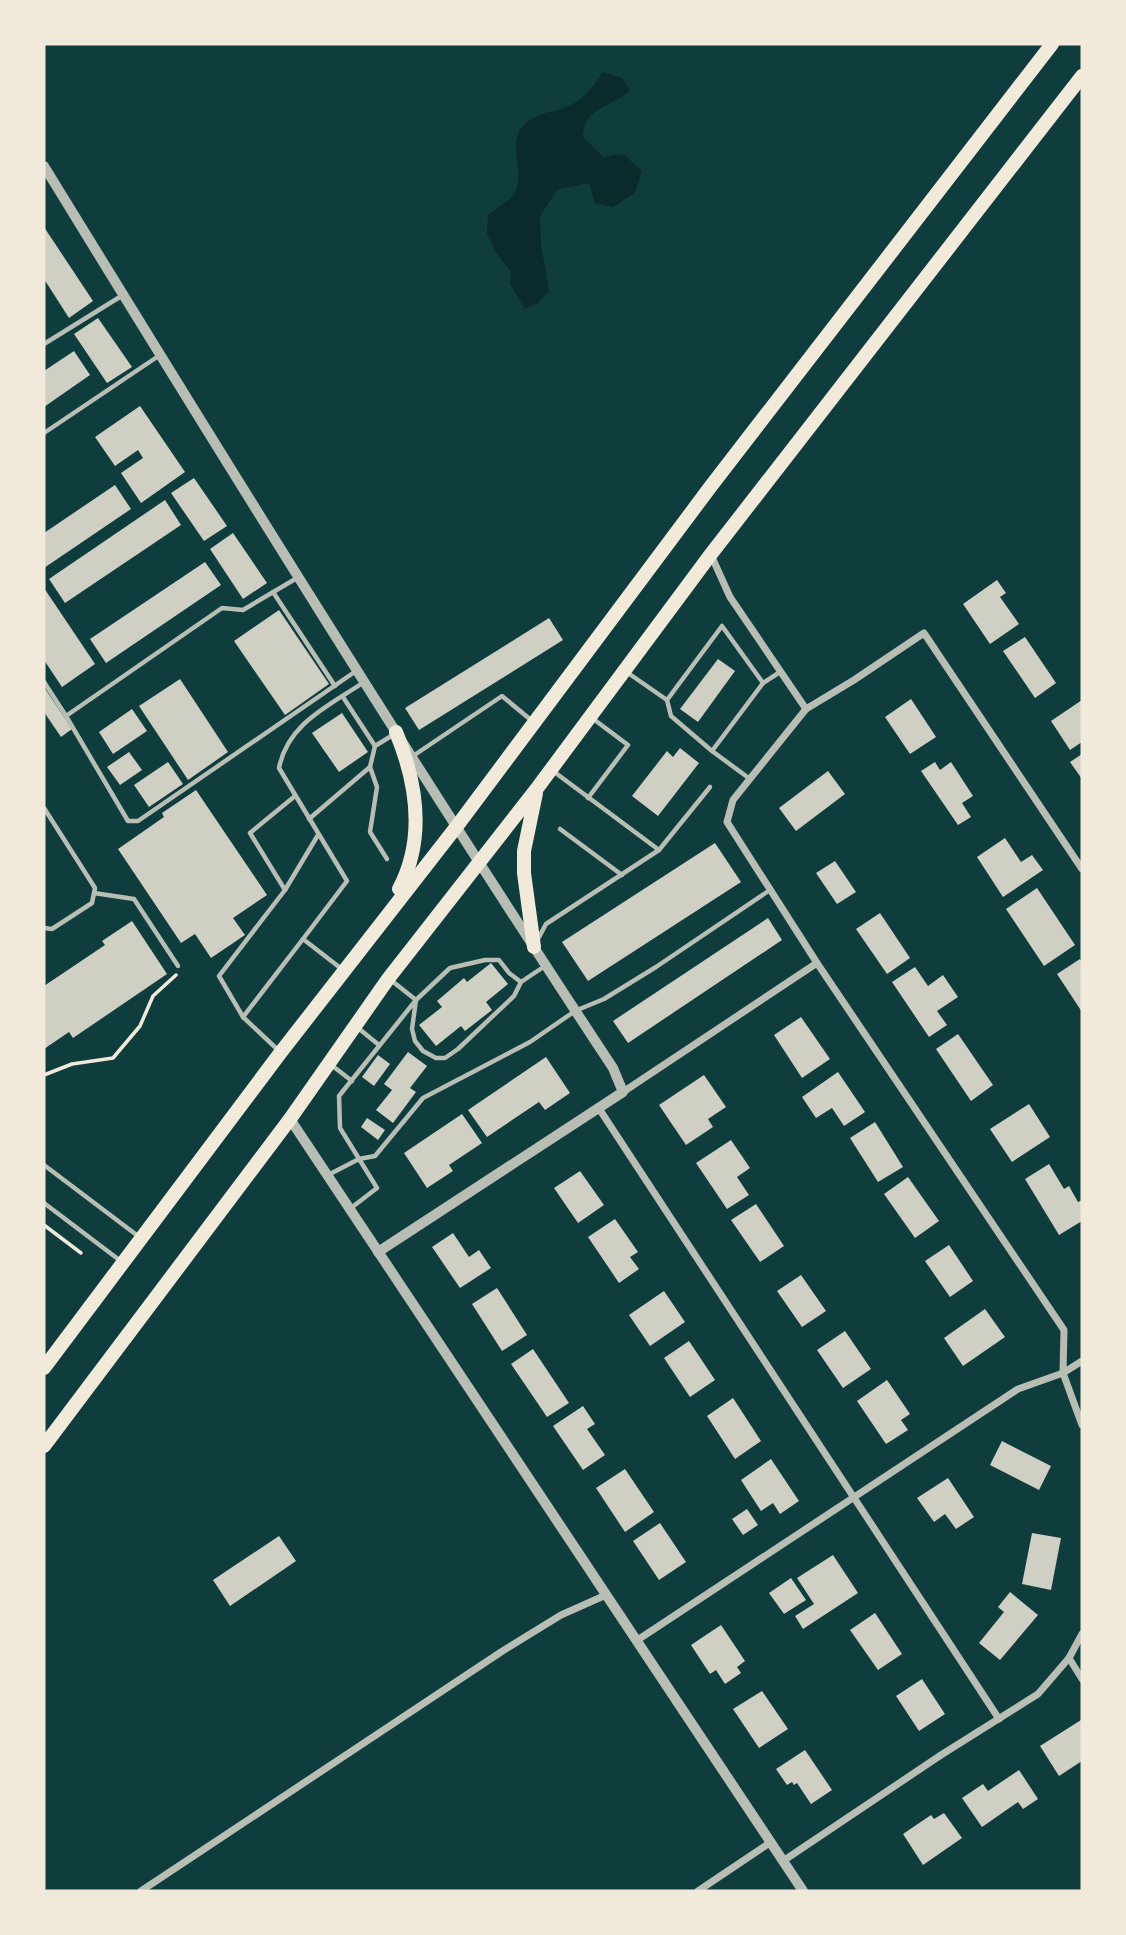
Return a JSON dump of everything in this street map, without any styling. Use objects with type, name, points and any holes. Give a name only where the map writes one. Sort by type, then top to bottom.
[{"type":"main road","points":[[44,1368],[281,1052],[535,723],[719,476],[1052,44]]},
{"type":"main road","points":[[44,1446],[290,1119],[388,979],[551,770],[711,554],[1082,76]]},
{"type":"main road","points":[[383,919],[405,878],[416,832],[413,778],[396,732]]},
{"type":"main road","points":[[534,947],[524,873],[524,851],[538,787]]},
{"type":"street","points":[[44,166],[478,863],[613,1068],[623,1092]]},
{"type":"street","points":[[711,554],[730,597],[806,709]]},
{"type":"street","points":[[1082,869],[924,633],[806,709],[733,800],[727,822],[817,963],[1064,1330],[1063,1373],[1082,1425]]},
{"type":"street","points":[[378,1252],[817,963]]},
{"type":"street","points":[[598,1107],[999,1719]]},
{"type":"street","points":[[290,1119],[803,1891]]},
{"type":"street","points":[[636,1641],[1018,1389],[1063,1373],[1082,1361]]},
{"type":"street","points":[[141,1891],[501,1652],[561,1615],[606,1595]]},
{"type":"street","points":[[783,1861],[1038,1694],[1069,1658],[1082,1634]]},
{"type":"street","points":[[1069,1658],[1082,1679]]},
{"type":"street","points":[[698,1891],[771,1842]]},
{"type":"lane","points":[[44,344],[123,295]]},
{"type":"lane","points":[[44,433],[160,355]]},
{"type":"lane","points":[[65,716],[222,608],[243,610],[298,577]]},
{"type":"lane","points":[[273,593],[335,686]]},
{"type":"lane","points":[[667,700],[722,626],[763,683]]},
{"type":"lane","points":[[44,682],[128,821],[138,821],[357,670]]},
{"type":"lane","points":[[625,670],[667,700],[671,716],[750,779]]},
{"type":"lane","points":[[712,751],[763,683],[781,671]]},
{"type":"lane","points":[[243,1017],[347,881],[279,768],[283,751],[303,723],[364,682]]},
{"type":"lane","points":[[412,756],[502,696],[535,723]]},
{"type":"lane","points":[[342,697],[375,747]]},
{"type":"lane","points":[[588,798],[628,745],[590,716]]},
{"type":"lane","points":[[387,859],[370,832],[377,787],[370,767],[375,747],[396,732]]},
{"type":"lane","points":[[309,819],[370,767]]},
{"type":"lane","points":[[551,770],[659,850]]},
{"type":"lane","points":[[534,947],[546,924],[659,850],[710,787]]},
{"type":"lane","points":[[285,890],[250,833],[295,796]]},
{"type":"lane","points":[[44,808],[95,888],[92,903],[52,929],[44,928]]},
{"type":"lane","points":[[560,829],[622,875]]},
{"type":"lane","points":[[281,1052],[243,1017],[219,976],[285,890],[318,835]]},
{"type":"lane","points":[[327,1175],[359,1159],[375,1156],[423,1098],[530,1041],[575,1011],[604,999],[770,890]]},
{"type":"lane","points":[[94,893],[134,900],[178,966]]},
{"type":"lane","points":[[303,939],[343,971]]},
{"type":"lane","points":[[349,1209],[376,1188],[340,1128],[339,1096],[416,1000],[450,968],[485,960],[499,960],[509,973],[521,982]]},
{"type":"lane","points":[[416,1000],[412,1029],[415,1041],[436,1059],[445,1058],[514,996],[521,982],[545,965]]},
{"type":"lane","points":[[388,979],[416,1000]]},
{"type":"lane","points":[[356,1027],[379,1045]]},
{"type":"lane","points":[[330,1064],[352,1081]]},
{"type":"lane","points":[[44,1165],[142,1238]]},
{"type":"lane","points":[[44,1203],[123,1263]]},
{"type":"path","points":[[44,1075],[72,1063],[113,1058],[140,1026],[153,996],[175,978],[178,966]]},
{"type":"path","points":[[44,1225],[80,1253]]},
{"type":"water","points":[[603,72],[622,78],[630,90],[588,119],[583,137],[603,157],[623,154],[642,171],[635,193],[613,207],[594,203],[590,183],[558,189],[540,216],[541,245],[549,291],[539,302],[525,309],[510,284],[511,272],[495,251],[487,233],[488,215],[511,198],[517,187],[516,140],[524,125],[531,119],[579,100]]},
{"type":"building","points":[[44,227],[93,301],[69,318],[44,279]]},
{"type":"building","points":[[98,318],[132,367],[107,383],[74,334]]},
{"type":"building","points":[[74,351],[90,375],[44,407],[44,371]]},
{"type":"building","points":[[140,406],[185,472],[141,503],[121,473],[143,458],[138,450],[115,466],[95,437]]},
{"type":"building","points":[[194,478],[227,526],[204,541],[171,493]]},
{"type":"building","points":[[115,485],[131,509],[44,568],[44,533]]},
{"type":"building","points":[[165,500],[181,525],[65,603],[49,579]]},
{"type":"building","points":[[233,533],[267,583],[243,599],[210,549]]},
{"type":"building","points":[[205,562],[221,585],[106,663],[90,639]]},
{"type":"building","points":[[997,580],[1006,593],[1000,597],[1019,624],[990,644],[963,604]]},
{"type":"building","points":[[44,588],[95,664],[62,687],[44,660]]},
{"type":"building","points":[[279,610],[329,684],[285,715],[234,641]]},
{"type":"building","points":[[549,618],[563,640],[419,730],[405,708]]},
{"type":"building","points":[[1025,637],[1056,683],[1035,698],[1003,651]]},
{"type":"building","points":[[718,659],[735,671],[698,722],[680,709]]},
{"type":"building","points":[[180,679],[228,752],[188,780],[139,706]]},
{"type":"building","points":[[44,687],[72,729],[61,737],[44,712]]},
{"type":"building","points":[[911,699],[936,737],[910,754],[885,717]]},
{"type":"building","points":[[1082,700],[1082,742],[1070,750],[1051,721]]},
{"type":"building","points":[[132,709],[147,731],[113,754],[99,732]]},
{"type":"building","points":[[342,713],[368,752],[339,772],[312,733]]},
{"type":"building","points":[[680,748],[699,763],[658,816],[632,796],[667,751],[673,757]]},
{"type":"building","points":[[129,752],[142,770],[120,785],[107,767]]},
{"type":"building","points":[[1082,754],[1082,779],[1070,762]]},
{"type":"building","points":[[168,762],[183,784],[149,807],[134,785]]},
{"type":"building","points":[[935,762],[940,770],[951,762],[973,796],[962,803],[971,817],[958,825],[921,771]]},
{"type":"building","points":[[828,771],[845,794],[796,831],[779,808]]},
{"type":"building","points":[[196,790],[267,895],[233,918],[245,935],[211,958],[195,934],[181,943],[118,849],[164,817],[162,813]]},
{"type":"building","points":[[1005,838],[1021,862],[1032,855],[1043,870],[1003,897],[977,857]]},
{"type":"building","points":[[715,843],[741,882],[588,981],[562,942]]},
{"type":"building","points":[[835,861],[856,892],[837,904],[816,873]]},
{"type":"building","points":[[1037,888],[1075,945],[1044,966],[1006,909]]},
{"type":"building","points":[[880,913],[910,958],[887,974],[856,929]]},
{"type":"building","points":[[768,918],[782,940],[628,1043],[613,1021]]},
{"type":"building","points":[[132,921],[167,974],[73,1038],[69,1032],[44,1049],[44,986],[105,945],[102,941]]},
{"type":"building","points":[[1080,959],[1082,963],[1082,1012],[1057,974]]},
{"type":"building","points":[[491,963],[508,984],[486,1002],[492,1010],[465,1031],[461,1026],[436,1046],[419,1025],[442,1007],[437,1001],[464,978],[467,982]]},
{"type":"building","points":[[915,967],[928,986],[943,975],[958,997],[937,1011],[947,1025],[929,1037],[892,982]]},
{"type":"building","points":[[801,1017],[830,1059],[802,1078],[774,1035]]},
{"type":"building","points":[[958,1034],[993,1085],[971,1101],[936,1049]]},
{"type":"building","points":[[408,1052],[427,1066],[410,1088],[416,1092],[393,1123],[376,1110],[392,1090],[384,1084]]},
{"type":"building","points":[[378,1055],[390,1064],[374,1086],[362,1077]]},
{"type":"building","points":[[546,1057],[570,1093],[545,1110],[539,1102],[487,1137],[468,1110]]},
{"type":"building","points":[[838,1072],[865,1112],[844,1126],[832,1108],[816,1118],[802,1097]]},
{"type":"building","points":[[704,1075],[726,1107],[708,1119],[713,1127],[686,1145],[659,1105]]},
{"type":"building","points":[[1029,1104],[1050,1137],[1012,1162],[990,1129]]},
{"type":"building","points":[[462,1114],[482,1143],[449,1165],[453,1171],[427,1188],[404,1153]]},
{"type":"building","points":[[367,1118],[385,1130],[378,1140],[361,1127]]},
{"type":"building","points":[[875,1122],[903,1167],[878,1182],[850,1138]]},
{"type":"building","points":[[731,1140],[750,1168],[737,1177],[749,1195],[727,1209],[696,1163]]},
{"type":"building","points":[[1049,1164],[1064,1189],[1069,1186],[1078,1202],[1082,1200],[1082,1221],[1059,1235],[1025,1179]]},
{"type":"building","points":[[580,1171],[604,1205],[578,1223],[554,1188]]},
{"type":"building","points":[[908,1177],[939,1221],[915,1238],[884,1194]]},
{"type":"building","points":[[756,1204],[784,1246],[760,1262],[731,1220]]},
{"type":"building","points":[[615,1219],[638,1252],[630,1257],[639,1269],[619,1283],[588,1237]]},
{"type":"building","points":[[453,1233],[469,1257],[479,1250],[491,1268],[460,1288],[432,1247]]},
{"type":"building","points":[[949,1245],[973,1281],[950,1297],[925,1261]]},
{"type":"building","points":[[801,1275],[826,1311],[802,1327],[777,1291]]},
{"type":"building","points":[[497,1288],[527,1335],[502,1351],[472,1304]]},
{"type":"building","points":[[664,1291],[685,1322],[650,1346],[629,1315]]},
{"type":"building","points":[[985,1309],[1005,1337],[963,1366],[944,1338]]},
{"type":"building","points":[[845,1331],[871,1369],[843,1388],[817,1350]]},
{"type":"building","points":[[689,1341],[715,1380],[690,1397],[664,1358]]},
{"type":"building","points":[[533,1349],[569,1403],[547,1417],[511,1364]]},
{"type":"building","points":[[887,1380],[910,1414],[901,1420],[908,1430],[886,1444],[857,1401]]},
{"type":"building","points":[[733,1398],[761,1441],[735,1459],[707,1416]]},
{"type":"building","points":[[583,1406],[595,1424],[587,1429],[605,1455],[583,1470],[553,1426]]},
{"type":"building","points":[[1002,1441],[1051,1466],[1039,1490],[990,1465]]},
{"type":"building","points":[[771,1459],[799,1501],[780,1514],[773,1503],[761,1511],[741,1480]]},
{"type":"building","points":[[625,1469],[654,1512],[625,1532],[596,1488]]},
{"type":"building","points":[[948,1478],[974,1517],[956,1529],[945,1514],[934,1522],[917,1498]]},
{"type":"building","points":[[747,1509],[758,1525],[743,1535],[732,1519]]},
{"type":"building","points":[[660,1523],[686,1562],[659,1580],[633,1541]]},
{"type":"building","points":[[1032,1533],[1061,1538],[1051,1590],[1022,1584]]},
{"type":"building","points":[[279,1536],[296,1561],[230,1606],[213,1580]]},
{"type":"building","points":[[833,1555],[858,1593],[803,1629],[795,1616],[814,1604],[797,1578]]},
{"type":"building","points":[[791,1578],[806,1600],[784,1614],[769,1593]]},
{"type":"building","points":[[1010,1592],[1038,1615],[1000,1660],[979,1643],[1004,1612],[998,1607]]},
{"type":"building","points":[[875,1613],[902,1654],[878,1670],[850,1630]]},
{"type":"building","points":[[721,1625],[745,1661],[737,1667],[741,1673],[725,1684],[716,1670],[710,1674],[691,1645]]},
{"type":"building","points":[[922,1679],[945,1714],[919,1731],[896,1696]]},
{"type":"building","points":[[762,1691],[788,1729],[759,1748],[733,1709]]},
{"type":"building","points":[[1081,1720],[1082,1761],[1059,1776],[1040,1746]]},
{"type":"building","points":[[805,1750],[832,1790],[811,1804],[797,1783],[787,1785],[776,1769]]},
{"type":"building","points":[[1019,1770],[1038,1799],[1023,1809],[1018,1802],[982,1827],[962,1798],[983,1784],[988,1791]]},
{"type":"building","points":[[944,1813],[962,1838],[923,1865],[903,1834],[931,1815],[934,1819]]}]
